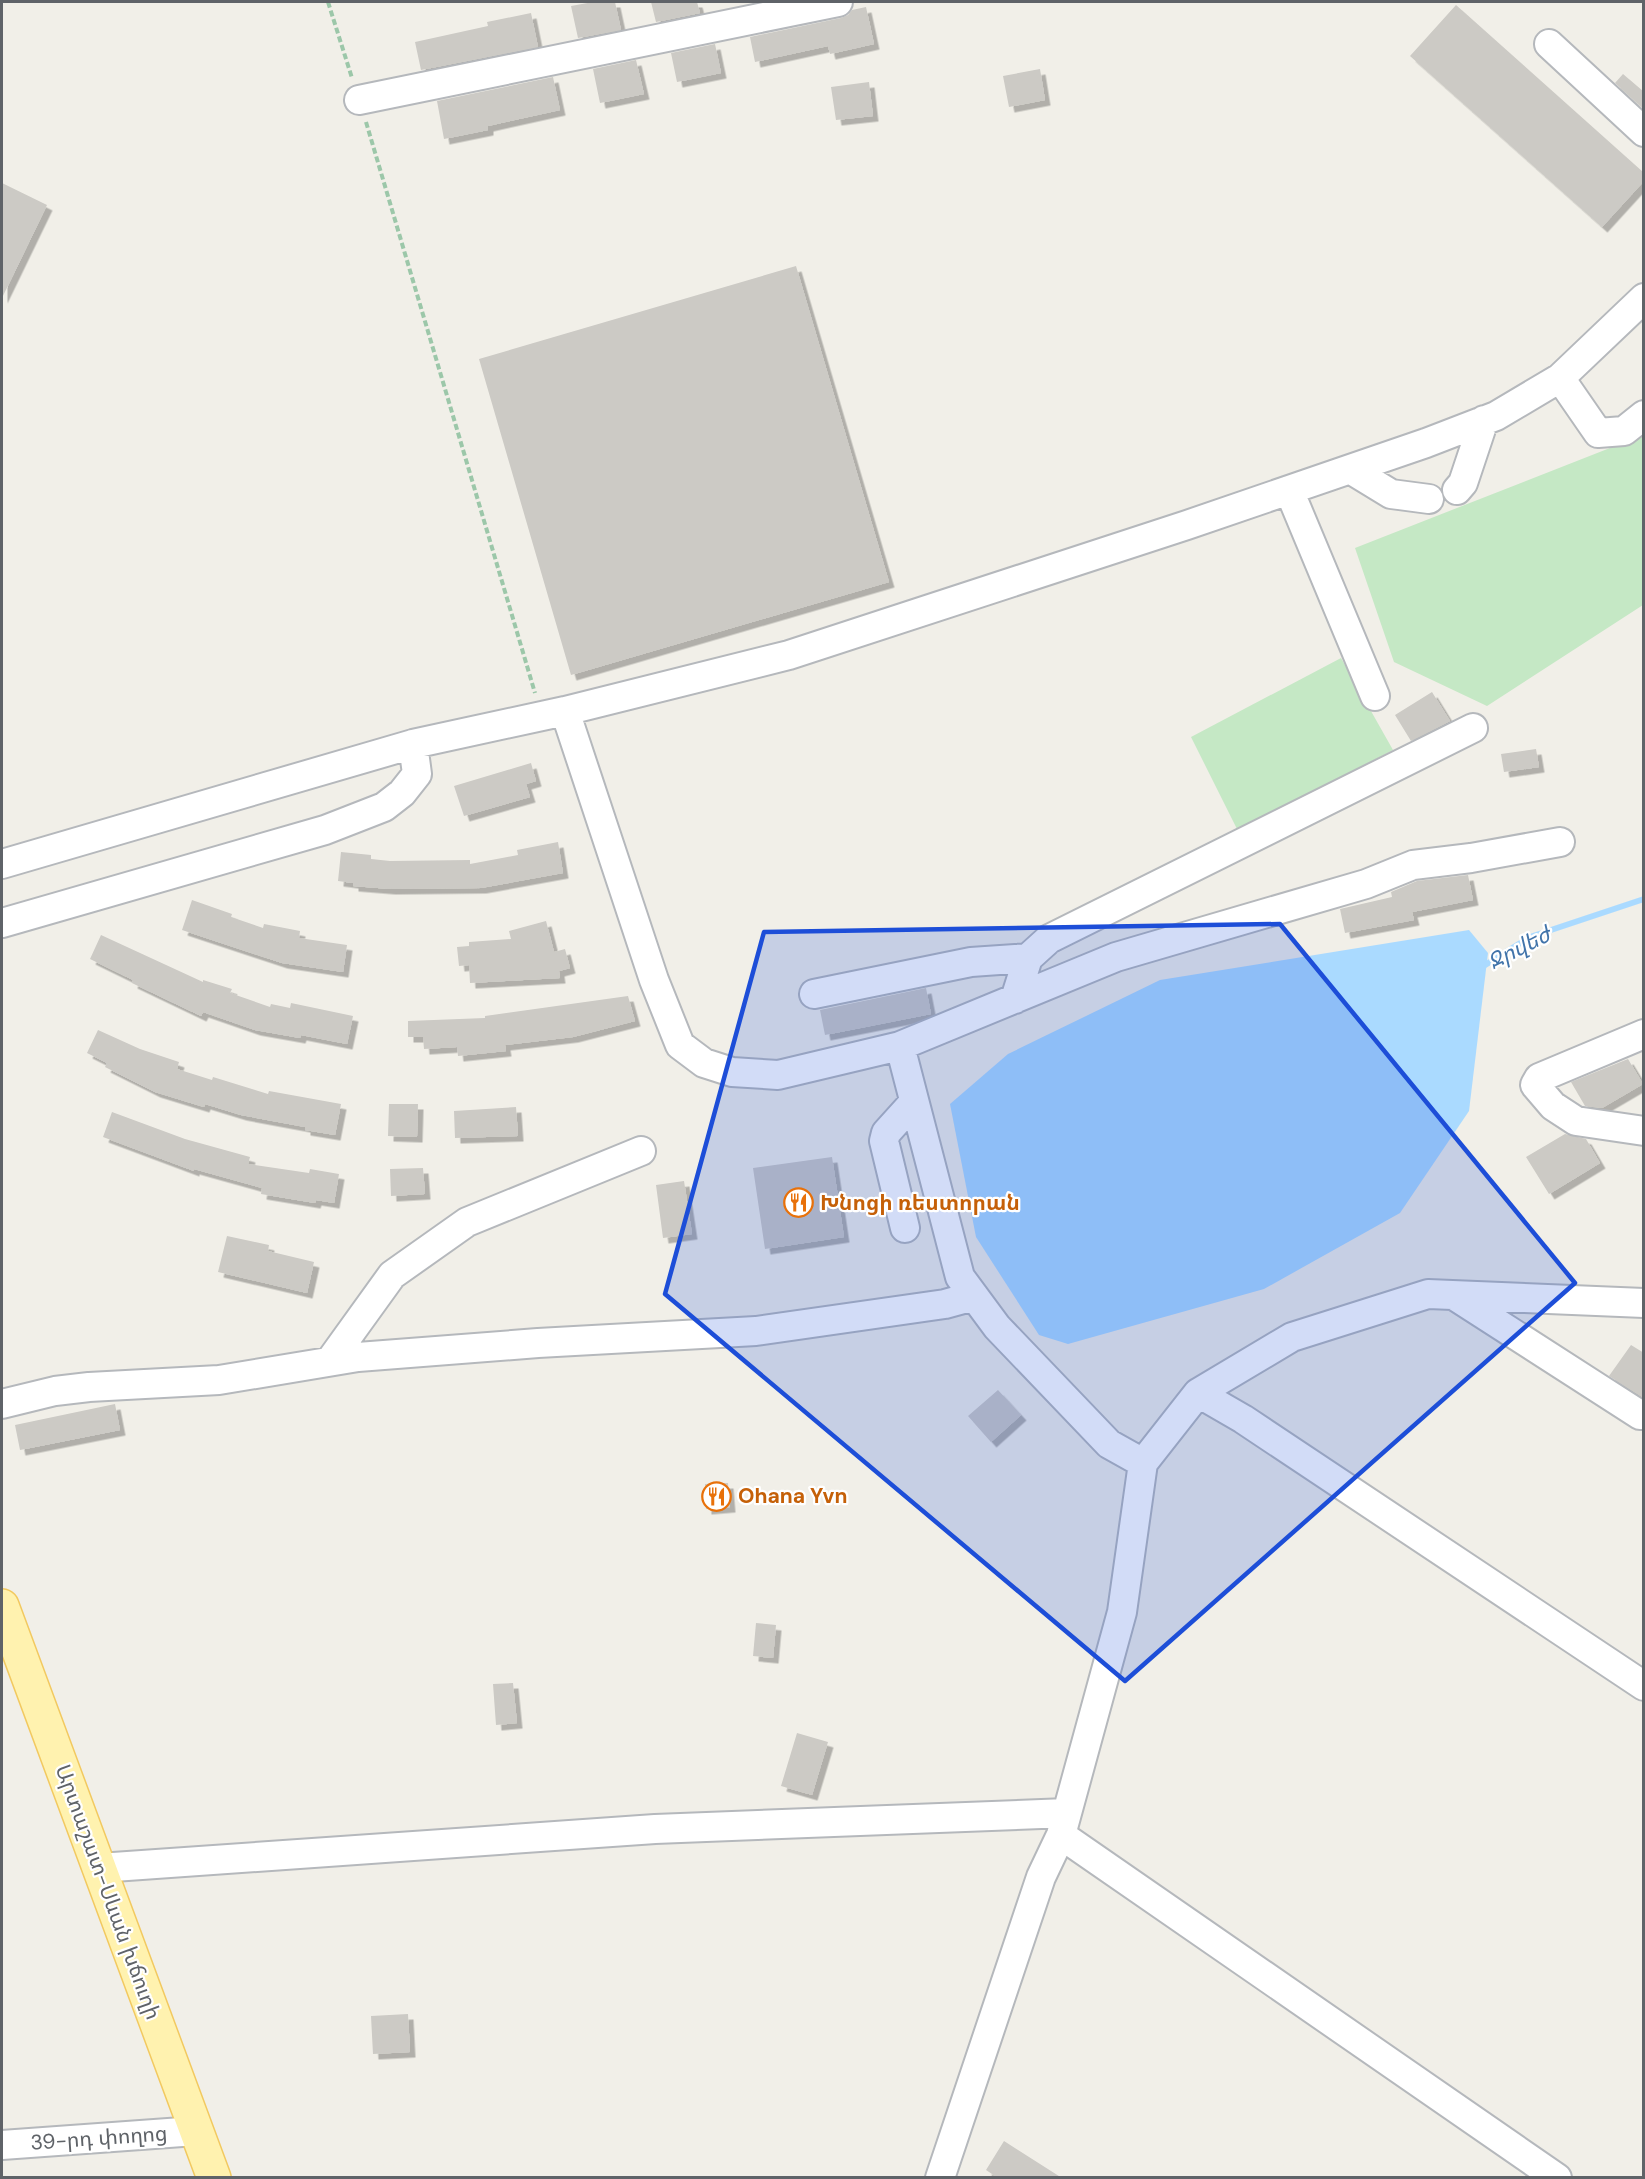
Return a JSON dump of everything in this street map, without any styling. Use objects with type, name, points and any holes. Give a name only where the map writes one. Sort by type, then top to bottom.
[{"type":"main road","name":"Արտաշատ-Սևան խճուղի","points":[[3,1615],[214,2178]]},
{"type":"street","points":[[359,100],[838,2]]},
{"type":"street","points":[[1549,44],[1644,132]]},
{"type":"street","points":[[2,864],[413,744],[554,714],[789,655],[1290,490],[1496,416],[1560,378],[1644,298]]},
{"type":"street","points":[[1560,378],[1598,433],[1624,431],[1644,414]]},
{"type":"street","points":[[1457,490],[1463,483],[1484,420]]},
{"type":"street","points":[[1350,469],[1390,494],[1429,499]]},
{"type":"street","points":[[1290,490],[1375,696]]},
{"type":"street","points":[[554,714],[680,1045],[704,1063],[732,1072],[778,1075],[900,1046],[1116,957],[1366,884],[1413,865],[1471,858],[1560,842]]},
{"type":"street","points":[[1015,999],[1028,958],[1049,939],[1473,729]]},
{"type":"street","points":[[2,923],[325,830],[384,807],[402,794],[417,774],[413,744]]},
{"type":"street","points":[[814,994],[971,962],[1028,958]]},
{"type":"street","points":[[1644,1034],[1539,1078],[1535,1085],[1553,1106],[1576,1121],[1644,1131]]},
{"type":"street","points":[[900,1046],[960,1277],[997,1327],[1109,1444],[1143,1463]]},
{"type":"street","points":[[905,1228],[884,1141],[886,1133],[914,1102]]},
{"type":"street","points":[[330,1361],[392,1275],[467,1222],[641,1151]]},
{"type":"street","points":[[940,2178],[1041,1877],[1064,1824],[1122,1612],[1143,1463],[1198,1392],[1292,1337],[1428,1294],[1643,1301]]},
{"type":"street","points":[[1454,1295],[1640,1415]]},
{"type":"street","points":[[2,1404],[55,1391],[219,1380],[358,1357],[527,1344],[756,1331],[945,1304],[974,1296]]},
{"type":"street","points":[[1198,1392],[1243,1419],[1644,1686]]},
{"type":"street","points":[[99,1868],[655,1829],[1064,1824],[1557,2178]]},
{"type":"street","name":"39-րդ փողոց","points":[[2,2145],[196,2131]]},
{"type":"path","points":[[328,2],[554,714]]},
{"type":"highlighted area","points":[[1280,924],[1575,1283],[1125,1681],[665,1294],[764,932]]},
{"type":"green space","points":[[1643,435],[1643,605],[1487,706],[1394,662],[1355,548]]},
{"type":"green space","points":[[1341,658],[1393,750],[1238,831],[1191,737]]},
{"type":"water","points":[[1469,930],[1488,953],[1469,1111],[1400,1213],[1264,1289],[1068,1344],[1039,1335],[976,1237],[950,1104],[1008,1054],[1160,980]]},
{"type":"building","points":[[593,2],[615,2],[621,30],[578,38],[571,6]]},
{"type":"building","points":[[651,2],[697,2],[700,13],[656,22]]},
{"type":"building","points":[[1456,5],[1644,173],[1644,181],[1602,227],[1410,56]]},
{"type":"building","points":[[866,7],[874,44],[830,54],[828,46],[755,62],[750,37],[841,18],[852,10]]},
{"type":"building","points":[[531,13],[538,47],[421,70],[415,42],[488,26],[487,22]]},
{"type":"building","points":[[715,44],[721,73],[677,82],[671,53]]},
{"type":"building","points":[[636,60],[644,94],[600,103],[593,69]]},
{"type":"building","points":[[1040,69],[1045,100],[1009,107],[1003,76]]},
{"type":"building","points":[[1623,74],[1644,92],[1644,109],[1615,83]]},
{"type":"building","points":[[553,77],[560,110],[488,126],[488,130],[444,139],[437,101]]},
{"type":"building","points":[[869,82],[873,116],[836,120],[831,87]]},
{"type":"building","points":[[2,183],[47,205],[2,298]]},
{"type":"building","points":[[796,266],[889,582],[571,675],[479,359]]},
{"type":"building","points":[[1432,692],[1450,721],[1411,741],[1395,715]]},
{"type":"building","points":[[1536,749],[1539,767],[1504,772],[1501,754]]},
{"type":"building","points":[[531,763],[536,781],[526,784],[530,797],[464,816],[454,786]]},
{"type":"building","points":[[558,842],[563,873],[481,888],[390,889],[353,886],[353,883],[338,881],[341,852],[371,855],[371,859],[390,861],[470,860],[470,864],[518,855],[517,850]]},
{"type":"building","points":[[1468,875],[1473,900],[1412,912],[1414,920],[1345,933],[1340,909],[1392,897],[1391,892],[1417,881]]},
{"type":"building","points":[[192,900],[263,928],[264,924],[300,931],[299,938],[347,945],[343,972],[282,963],[182,930]]},
{"type":"building","points":[[546,921],[554,952],[565,949],[570,968],[559,971],[560,978],[470,983],[469,965],[459,966],[457,947],[469,946],[469,942],[511,939],[509,931]]},
{"type":"building","points":[[101,935],[203,982],[203,980],[232,989],[230,993],[270,1007],[271,1004],[290,1008],[291,1003],[353,1016],[347,1044],[301,1035],[300,1038],[255,1030],[203,1012],[201,1016],[132,983],[133,980],[90,959]]},
{"type":"building","points":[[926,988],[931,1014],[825,1035],[820,1010]]},
{"type":"building","points":[[628,996],[635,1021],[573,1037],[505,1045],[506,1051],[458,1056],[457,1047],[424,1049],[423,1037],[408,1037],[408,1021],[485,1018],[485,1016]]},
{"type":"building","points":[[98,1030],[140,1049],[179,1062],[177,1069],[212,1080],[213,1077],[268,1094],[269,1091],[341,1104],[335,1135],[241,1115],[205,1104],[204,1107],[155,1092],[105,1067],[107,1063],[87,1053]]},
{"type":"building","points":[[1628,1059],[1643,1084],[1602,1108],[1585,1106],[1571,1082]]},
{"type":"building","points":[[389,1104],[418,1104],[417,1137],[388,1136]]},
{"type":"building","points":[[516,1107],[518,1136],[455,1138],[454,1111]]},
{"type":"building","points":[[112,1112],[185,1139],[250,1157],[248,1164],[309,1173],[310,1169],[339,1174],[334,1203],[316,1200],[315,1203],[261,1194],[262,1188],[194,1169],[194,1171],[103,1137]]},
{"type":"building","points":[[1565,1134],[1586,1139],[1600,1163],[1549,1194],[1526,1157]]},
{"type":"building","name":"Խնոցի ռեստորան","points":[[832,1157],[844,1237],[765,1249],[753,1168]]},
{"type":"building","points":[[423,1168],[425,1194],[391,1196],[390,1169]]},
{"type":"building","points":[[684,1181],[692,1234],[663,1238],[656,1185]]},
{"type":"building","points":[[227,1236],[269,1245],[268,1251],[314,1262],[307,1293],[218,1272]]},
{"type":"building","points":[[1631,1345],[1644,1353],[1644,1398],[1609,1376]]},
{"type":"building","points":[[998,1390],[1021,1415],[991,1442],[968,1416]]},
{"type":"building","points":[[115,1404],[120,1430],[20,1450],[15,1425]]},
{"type":"building","name":"Ohana Yvn","points":[[728,1483],[730,1507],[706,1509],[705,1484]]},
{"type":"building","points":[[756,1623],[776,1625],[773,1658],[753,1656]]},
{"type":"building","points":[[513,1683],[517,1723],[496,1725],[493,1684]]},
{"type":"building","points":[[797,1733],[828,1742],[812,1795],[781,1786]]},
{"type":"building","points":[[408,2014],[410,2052],[373,2054],[371,2016]]},
{"type":"building","points":[[1004,2141],[1062,2178],[998,2178],[986,2170]]},
{"type":"waterway","name":"Ջրվեժ","points":[[1482,967],[1530,937],[1644,899]]},
{"type":"place","name":"Խնոցի ռեստորան","points":[[799,1203]]},
{"type":"place","name":"Ohana Yvn","points":[[717,1496]]}]
